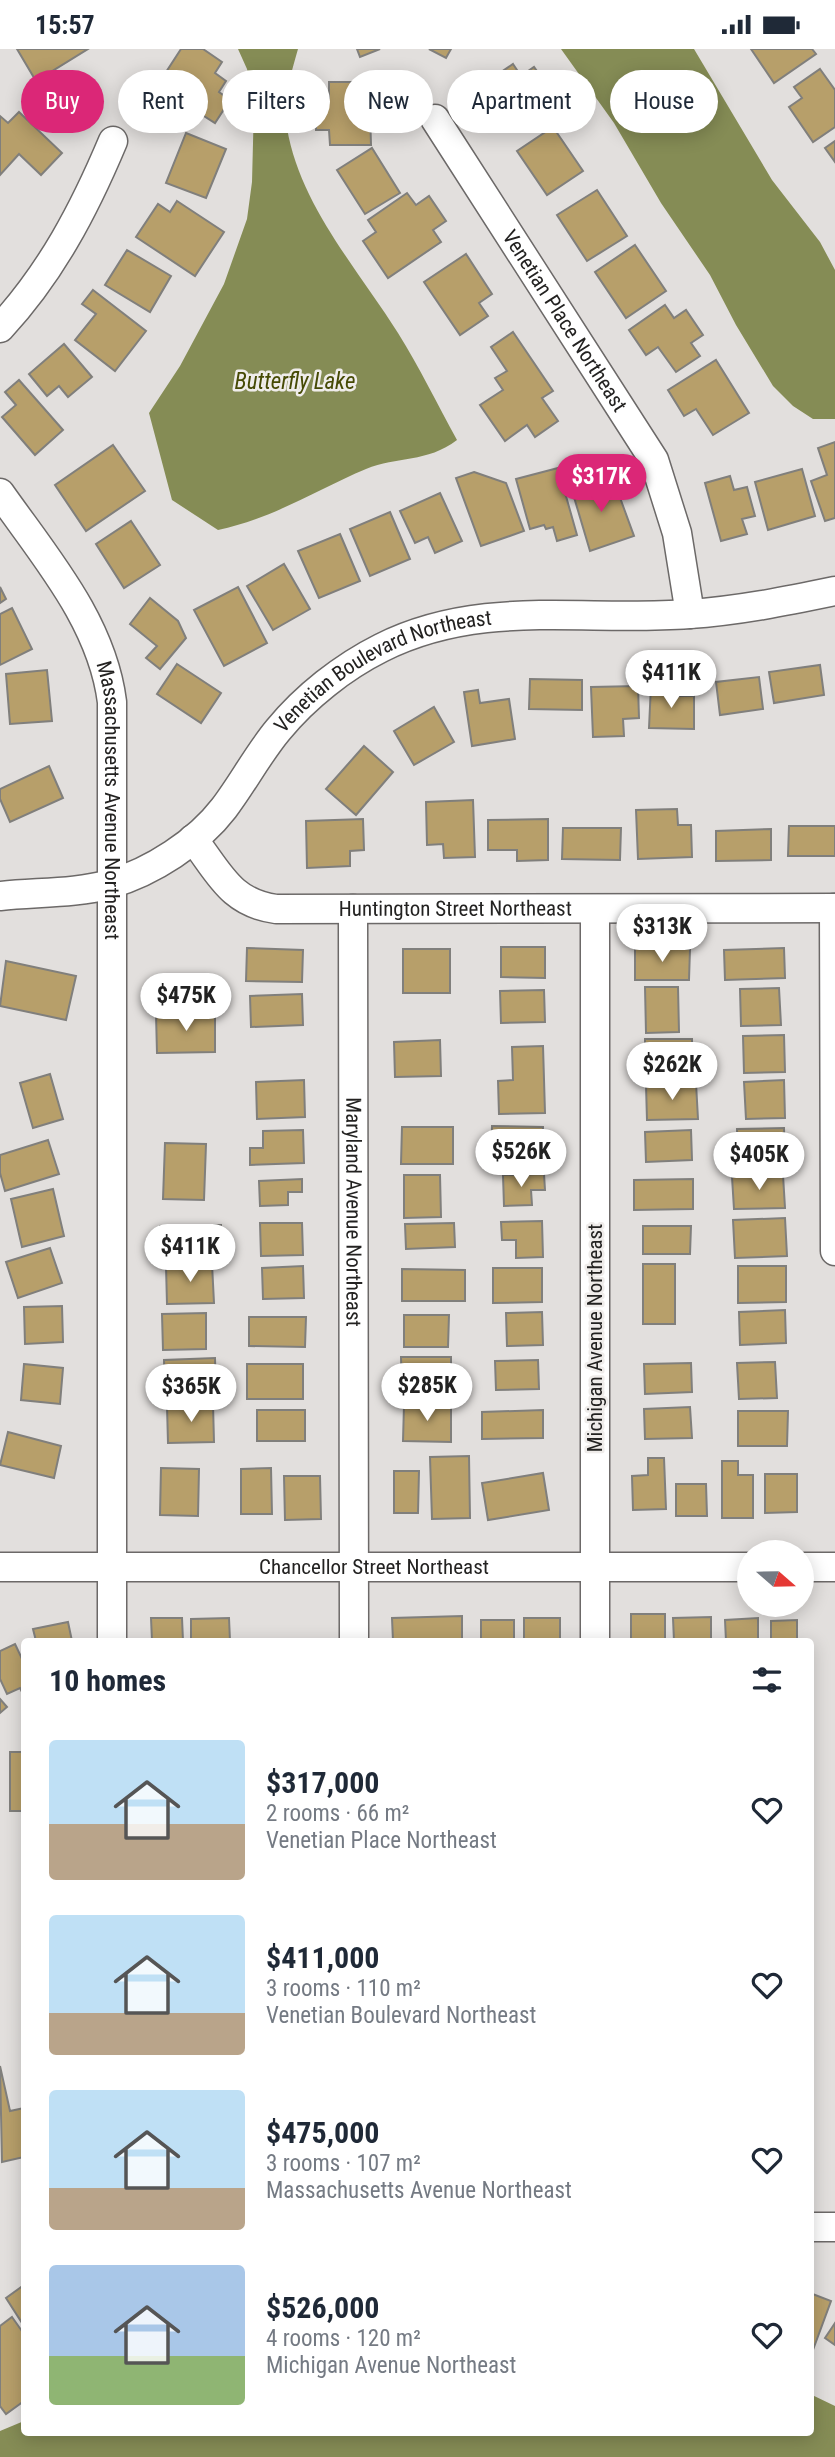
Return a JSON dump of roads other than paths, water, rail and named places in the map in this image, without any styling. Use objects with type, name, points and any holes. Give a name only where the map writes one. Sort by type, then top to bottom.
[{"type":"street","name":"Venetian Place Northeast","points":[[435,119],[654,460],[677,533],[690,614]]},
{"type":"street","points":[[0,328],[27,299],[58,254],[87,202],[113,141]]},
{"type":"street","name":"Massachusetts Avenue Northeast","points":[[0,493],[66,588],[99,648],[108,674],[112,702],[113,1638]]},
{"type":"street","name":"Venetian Boulevard Northeast","points":[[4,894],[72,891],[111,883],[141,871],[193,839],[223,809],[278,729],[300,706],[334,678],[381,648],[453,622],[494,615],[690,614],[835,591]]},
{"type":"street","name":"Huntington Street Northeast","points":[[193,839],[231,889],[242,900],[256,906],[353,909],[834,908]]},
{"type":"street","points":[[834,908],[835,1251]]},
{"type":"street","name":"Maryland Avenue Northeast","points":[[353,909],[354,1638]]},
{"type":"street","name":"Michigan Avenue Northeast","points":[[595,909],[595,1638]]},
{"type":"street","name":"Chancellor Street Northeast","points":[[0,1567],[737,1567]]},
{"type":"street","points":[[814,1567],[835,1567]]},
{"type":"street","points":[[814,2227],[835,2227]]},
{"type":"water","name":"Butterfly Lake","points":[[238,49],[298,49],[293,70],[247,69]]},
{"type":"water","points":[[561,49],[694,49],[707,70],[610,70],[610,117],[596,98],[596,70],[576,70]]},
{"type":"water","points":[[718,89],[772,180],[820,242],[835,270],[835,419],[813,419],[793,406],[773,386],[710,275],[661,203],[620,133],[718,133]]},
{"type":"water","name":"Butterfly Lake","points":[[253,133],[288,133],[304,183],[317,210],[406,346],[457,440],[423,456],[366,469],[257,519],[218,530],[172,500],[149,413],[180,366],[224,284],[247,219],[252,182]]},
{"type":"water","points":[[814,2396],[835,2406],[835,2457],[0,2457],[0,2431],[21,2422],[21,2436],[814,2436]]}]
